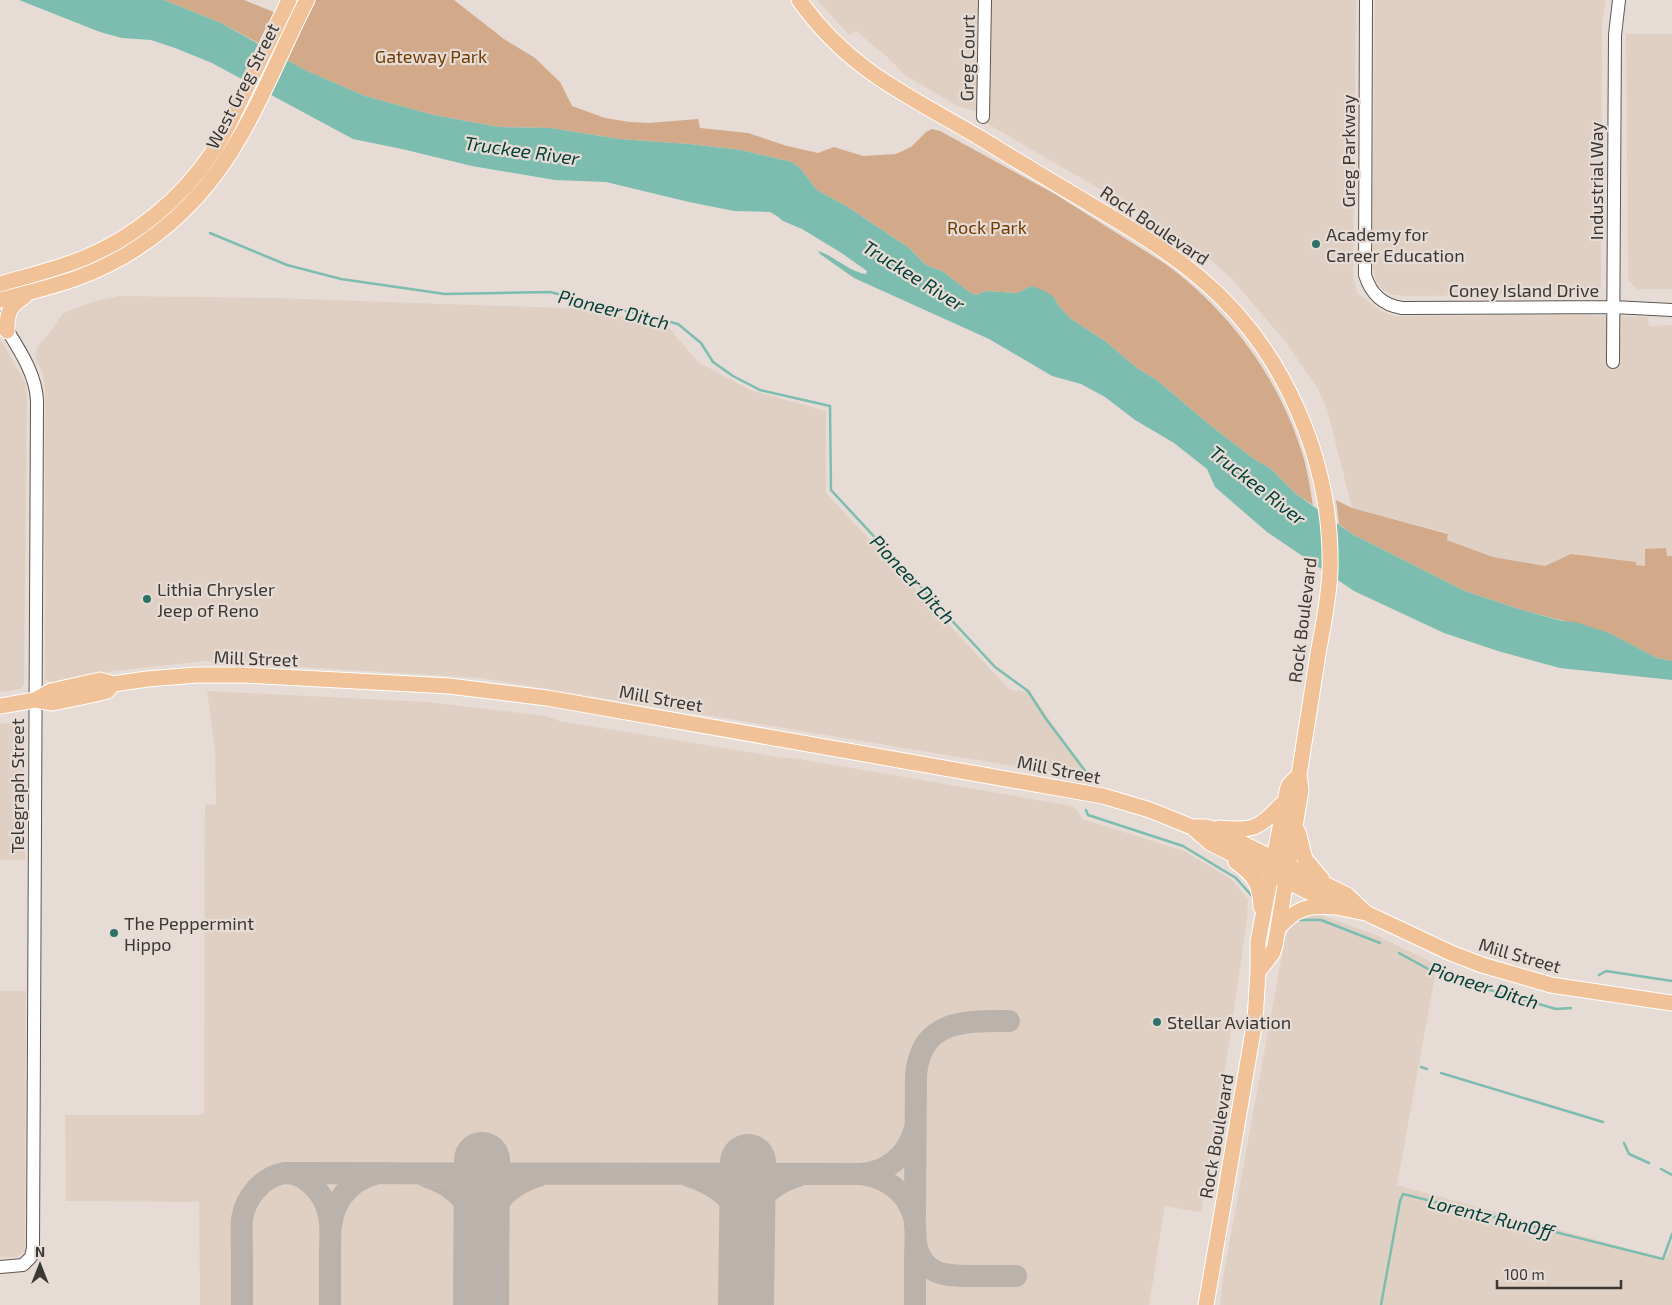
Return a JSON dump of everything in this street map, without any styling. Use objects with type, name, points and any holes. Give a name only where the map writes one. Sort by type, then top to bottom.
[{"type":"main road","name":"West Greg Street","points":[[0,284],[84,258],[133,232],[162,209],[191,180],[219,142],[289,0]]},
{"type":"main road","name":"West Greg Street","points":[[0,300],[76,278],[107,265],[140,246],[165,227],[196,199],[215,176],[239,140],[307,0]]},
{"type":"main road","name":"Rock Boulevard","points":[[799,0],[831,39],[855,61],[878,78],[1133,230],[1170,254],[1202,279],[1246,326],[1268,357],[1301,419],[1320,479],[1329,536],[1330,570],[1327,603],[1299,775],[1301,790],[1287,881],[1272,954],[1258,972]]},
{"type":"main road","points":[[4,325],[9,309],[31,291]]},
{"type":"main road","name":"Mill Street","points":[[0,706],[35,700],[53,703],[107,691],[113,684],[179,676],[229,674],[429,684],[511,693],[644,714],[1077,791],[1134,805],[1199,826],[1273,866],[1287,881],[1341,908],[1366,913],[1451,953],[1517,976],[1572,989],[1672,1003]]},
{"type":"main road","name":"Rock Boulevard","points":[[1206,1305],[1256,1013],[1257,952],[1261,926],[1289,785],[1299,775]]},
{"type":"main road","points":[[1199,826],[1238,830],[1256,828],[1285,801]]},
{"type":"main road","points":[[1297,818],[1299,838],[1305,859],[1330,886]]},
{"type":"main road","name":"Mill Street","points":[[1199,826],[1203,838],[1210,843],[1273,866],[1289,866],[1347,895],[1366,913]]},
{"type":"main road","points":[[1210,843],[1254,877],[1260,890],[1261,926]]},
{"type":"main road","points":[[1278,928],[1294,913],[1306,908],[1322,906],[1341,908]]},
{"type":"street","name":"Greg Court","points":[[983,117],[985,0]]},
{"type":"street","name":"Greg Parkway","points":[[1366,0],[1365,275],[1368,284],[1378,298]]},
{"type":"street","name":"Industrial Way","points":[[1613,362],[1615,35],[1619,0]]},
{"type":"street","name":"Coney Island Drive","points":[[1378,298],[1394,307],[1402,308],[1613,307],[1672,310]]},
{"type":"street","name":"Telegraph Street","points":[[0,1267],[20,1266],[28,1261],[33,1248],[36,390],[32,375],[4,325]]},
{"type":"shaded area","points":[[817,0],[978,0],[976,111],[959,107],[906,76],[885,55],[856,31],[849,35]]},
{"type":"shaded area","points":[[988,0],[1356,0],[1353,274],[1357,293],[1382,311],[1394,316],[1575,315],[1648,317],[1649,326],[1672,325],[1672,556],[1667,556],[1646,566],[1635,565],[1635,562],[1571,554],[1545,566],[1493,557],[1447,540],[1448,533],[1352,508],[1327,409],[1317,387],[1284,340],[1232,279],[1202,252],[1124,203],[986,123]]},
{"type":"shaded area","points":[[1375,0],[1606,0],[1602,25],[1601,286],[1599,294],[1405,296],[1390,294],[1383,290],[1376,282],[1372,265]]},
{"type":"shaded area","points":[[1626,34],[1672,34],[1672,289],[1637,289],[1628,280]]},
{"type":"shaded area","points":[[119,296],[276,298],[592,309],[669,328],[698,362],[750,390],[826,411],[826,493],[1010,690],[1030,692],[1092,779],[480,678],[205,661],[113,671],[51,683],[45,679],[45,391],[43,375],[36,358],[37,347],[49,334],[63,313],[92,302]]},
{"type":"shaded area","points":[[0,338],[26,384],[27,403],[24,685],[20,689],[0,692]]},
{"type":"shaded area","points":[[207,691],[427,702],[546,716],[559,721],[793,758],[1073,806],[1083,819],[1184,851],[1231,879],[1248,899],[1247,919],[1230,1038],[1201,1212],[1165,1206],[1149,1305],[200,1305],[199,1202],[66,1201],[65,1115],[198,1115],[204,1112],[205,804],[216,805],[215,749]]},
{"type":"shaded area","points":[[13,722],[21,724],[24,728],[25,860],[0,860],[0,724]]},
{"type":"shaded area","points":[[1309,913],[1324,916],[1378,936],[1437,965],[1397,1185],[1666,1259],[1672,1244],[1672,1305],[1220,1305],[1223,1278],[1285,938],[1292,924]]},
{"type":"shaded area","points":[[0,991],[26,991],[25,1251],[17,1257],[0,1257]]},
{"type":"green space","points":[[164,0],[244,0],[276,13],[260,44],[221,23]]},
{"type":"green space","name":"Rock Park","points":[[315,0],[454,0],[504,39],[535,58],[560,82],[572,106],[605,118],[649,123],[698,119],[700,128],[748,133],[787,146],[818,153],[834,147],[863,156],[896,154],[911,147],[926,132],[932,129],[940,131],[1055,194],[1164,263],[1210,302],[1249,348],[1281,400],[1303,456],[1313,505],[1295,493],[1270,468],[1254,459],[1210,425],[1158,381],[1137,368],[1105,341],[1071,319],[1058,305],[1054,297],[1031,286],[1018,293],[985,291],[977,295],[971,293],[942,271],[926,265],[909,248],[848,207],[817,190],[800,168],[792,162],[741,150],[619,139],[551,128],[499,127],[434,115],[365,96],[305,70],[287,60]]},
{"type":"green space","points":[[1336,500],[1352,508],[1448,534],[1447,540],[1493,557],[1545,566],[1571,554],[1636,562],[1636,565],[1645,566],[1645,549],[1666,548],[1667,556],[1672,556],[1672,661],[1657,658],[1609,633],[1522,610],[1465,591],[1352,534],[1339,524]]},
{"type":"water","name":"Truckee River","points":[[19,0],[164,0],[221,23],[305,70],[365,96],[434,115],[499,127],[551,128],[619,139],[741,150],[792,162],[800,168],[817,190],[848,207],[909,248],[926,265],[942,271],[971,293],[977,295],[985,291],[1018,293],[1031,286],[1043,290],[1054,297],[1058,305],[1071,319],[1105,341],[1137,368],[1158,381],[1210,425],[1254,459],[1270,468],[1295,493],[1352,534],[1465,591],[1522,610],[1562,621],[1575,622],[1609,633],[1657,658],[1672,661],[1672,680],[1560,668],[1498,651],[1444,633],[1354,591],[1267,532],[1215,487],[1207,469],[1174,443],[1135,420],[1105,397],[1081,384],[1052,376],[989,339],[854,278],[818,251],[860,273],[866,274],[867,271],[840,252],[770,212],[734,211],[606,182],[555,180],[472,166],[353,139],[212,63],[151,40],[122,38],[100,32]]},
{"type":"waterway","name":"Pioneer Ditch","points":[[210,233],[287,265],[341,279],[445,294],[550,292],[678,324],[701,343],[713,362],[733,376],[760,390],[830,406],[831,490],[995,667],[1028,691],[1046,719],[1089,776]]},
{"type":"waterway","name":"Pioneer Ditch","points":[[1086,810],[1088,815],[1183,846],[1236,878],[1252,896]]},
{"type":"waterway","name":"Pioneer Ditch","points":[[1300,920],[1321,920],[1380,943]]},
{"type":"waterway","name":"Pioneer Ditch","points":[[1399,953],[1428,969],[1438,969],[1483,988],[1556,1009],[1571,1008]]},
{"type":"waterway","name":"Pioneer Ditch","points":[[1599,975],[1606,971],[1672,981]]},
{"type":"waterway","name":"Lorentz RunOff","points":[[1421,1067],[1427,1069]]},
{"type":"waterway","name":"Lorentz RunOff","points":[[1441,1073],[1603,1122]]},
{"type":"waterway","name":"Lorentz RunOff","points":[[1624,1143],[1629,1154],[1649,1163]]},
{"type":"waterway","name":"Lorentz RunOff","points":[[1661,1169],[1672,1175]]},
{"type":"waterway","name":"Lorentz RunOff","points":[[1381,1305],[1400,1201],[1403,1194],[1663,1259],[1672,1234]]},
{"type":"taxiway","points":[[915,1215],[916,1075],[920,1057],[927,1043],[936,1033],[948,1027],[962,1023],[1009,1021]]},
{"type":"taxiway","points":[[861,1174],[879,1170],[895,1161],[906,1148],[914,1131]]},
{"type":"taxiway","points":[[242,1305],[242,1219],[244,1211],[251,1196],[262,1184],[276,1175],[284,1173],[869,1175],[894,1187],[911,1208],[916,1232],[915,1305]]},
{"type":"taxiway","points":[[289,1173],[309,1182],[319,1193],[326,1205],[330,1226],[330,1305]]},
{"type":"taxiway","points":[[331,1226],[336,1208],[345,1193],[358,1181],[375,1174]]},
{"type":"taxiway","points":[[425,1176],[448,1186],[464,1201],[475,1220],[482,1244]]},
{"type":"taxiway","points":[[482,1243],[488,1220],[500,1201],[516,1186],[538,1176]]},
{"type":"taxiway","points":[[689,1176],[707,1183],[723,1194],[736,1207],[747,1223]]},
{"type":"taxiway","points":[[747,1223],[766,1194],[780,1183],[798,1176]]},
{"type":"taxiway","points":[[916,1243],[919,1254],[924,1262],[930,1268],[947,1275],[1016,1276]]},
{"type":"runway","points":[[481,1305],[482,1160]]},
{"type":"runway","points":[[746,1305],[748,1162]]},
{"type":"place","name":"Academy for Career Education","points":[[1316,244]]},
{"type":"place","name":"Lithia Chrysler Jeep of Reno","points":[[147,599]]},
{"type":"place","name":"The Peppermint Hippo","points":[[114,933]]},
{"type":"place","name":"Stellar Aviation","points":[[1157,1022]]},
{"type":"park label","name":"Gateway Park","points":[[431,56]]}]
